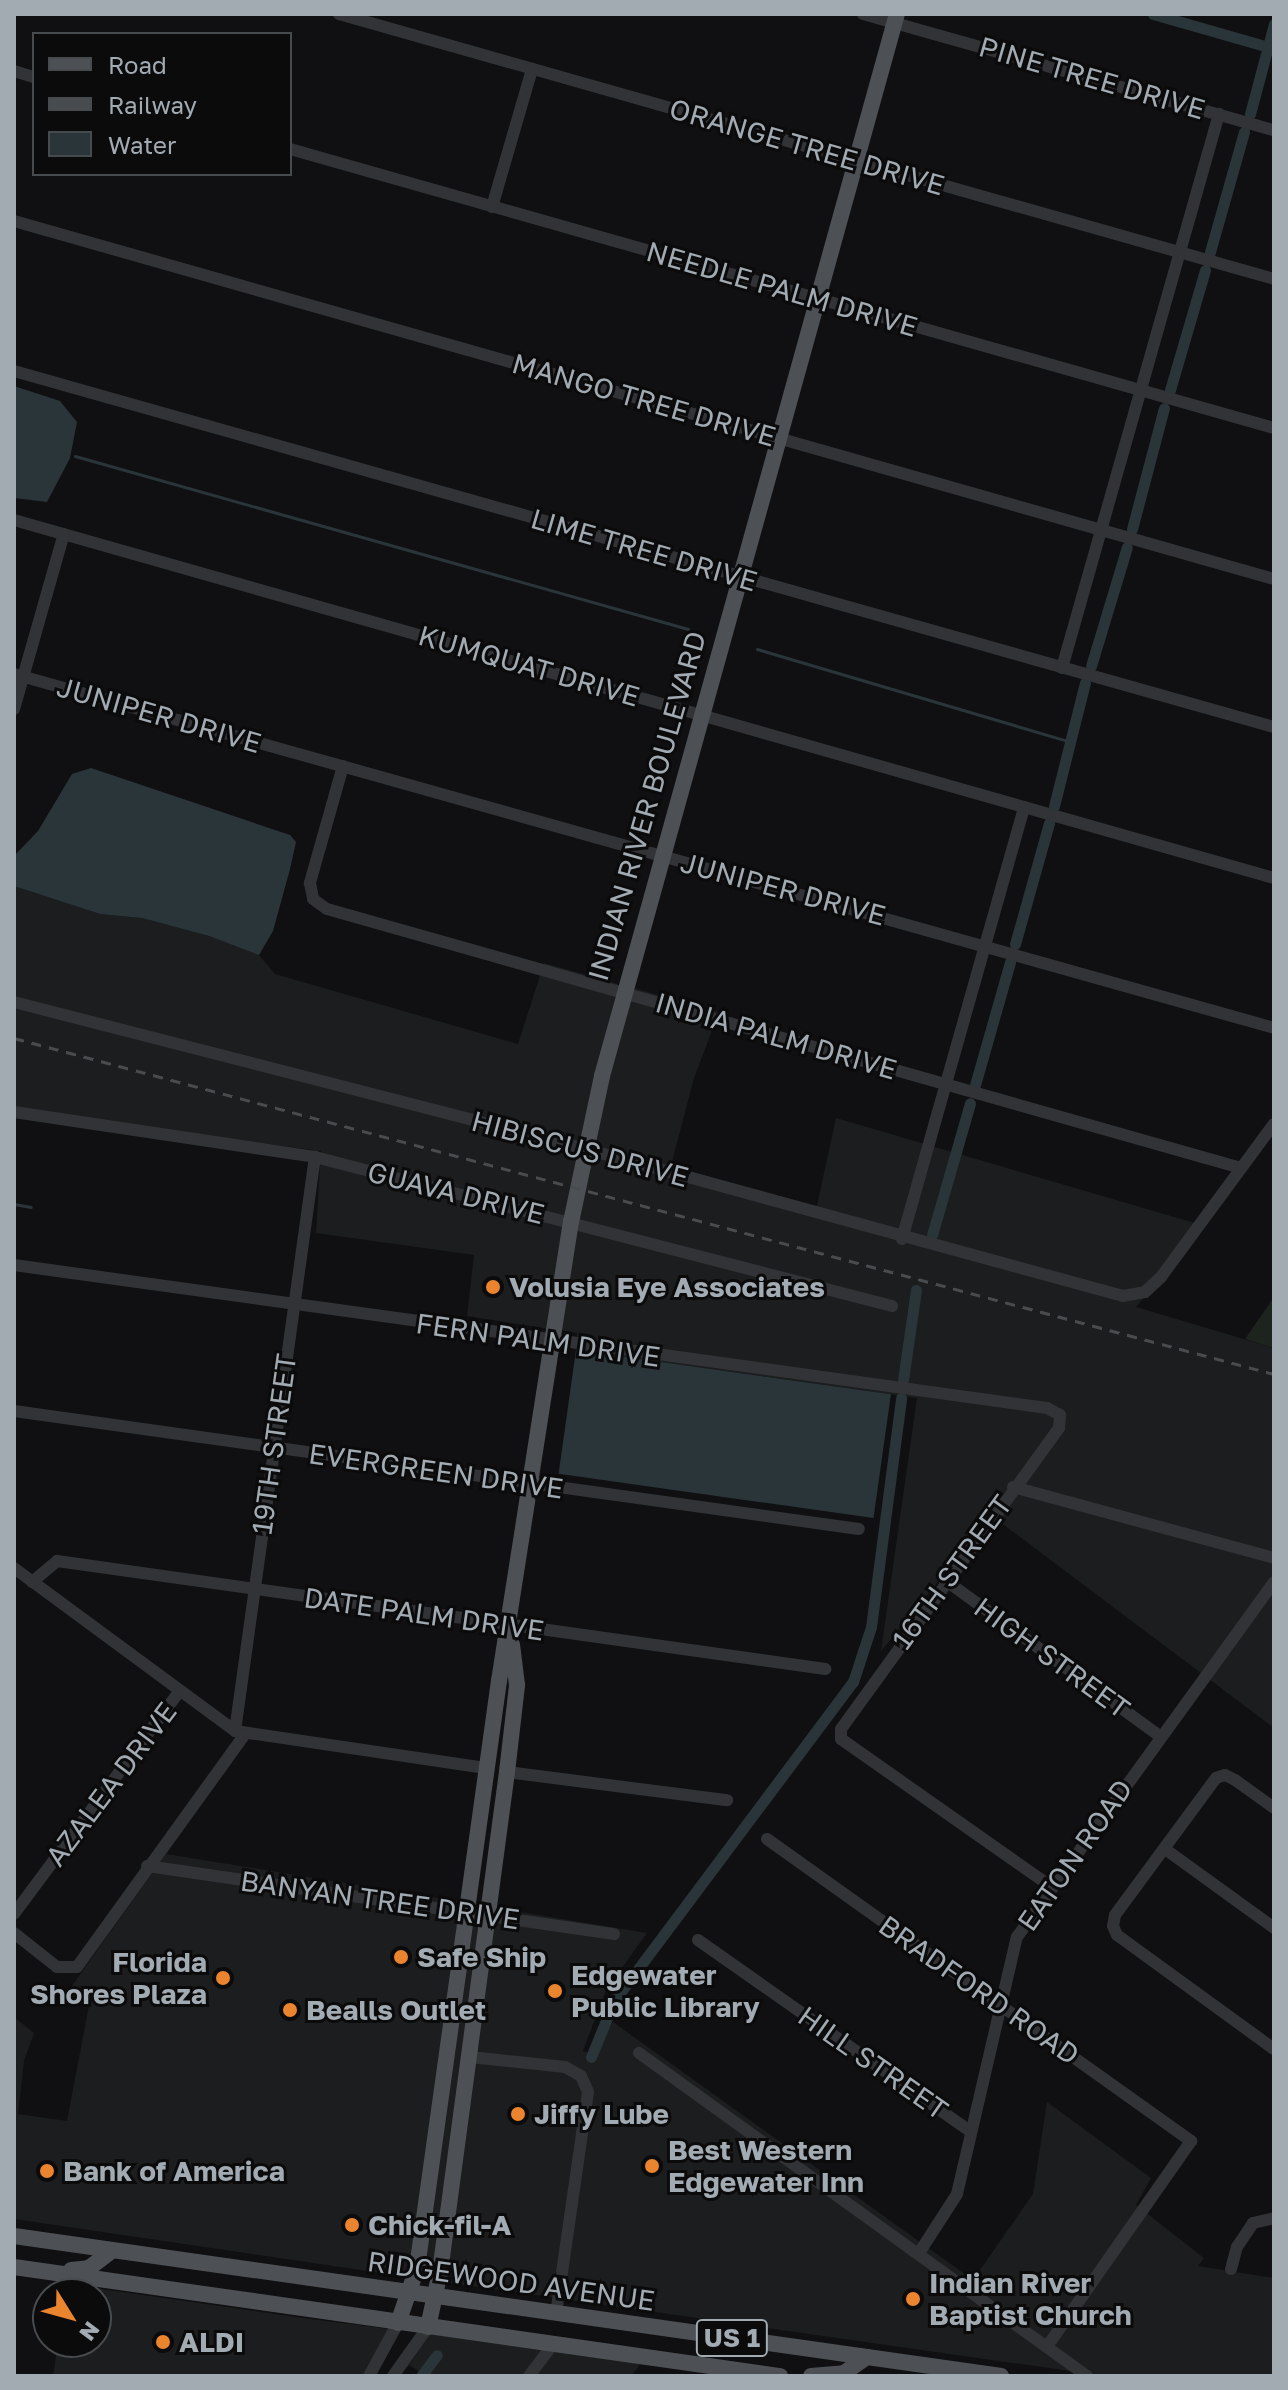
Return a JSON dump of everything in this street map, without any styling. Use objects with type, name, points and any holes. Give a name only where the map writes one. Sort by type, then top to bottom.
[{"type":"main road","name":"INDIAN RIVER BOULEVARD","points":[[398,2323],[410,2293],[571,1222],[586,1149],[622,992],[896,18]]},
{"type":"main road","points":[[428,2327],[436,2297],[507,1772],[517,1685],[510,1627]]},
{"type":"main road","name":"RIDGEWOOD AVENUE","points":[[14,2236],[867,2357],[946,2372],[1001,2376]]},
{"type":"main road","points":[[45,2273],[89,2268],[110,2252]]},
{"type":"main road","name":"RIDGEWOOD AVENUE","points":[[14,2267],[780,2376]]},
{"type":"main road","points":[[811,2376],[844,2373],[867,2357]]},
{"type":"street","name":"ORANGE TREE DRIVE","points":[[339,14],[1274,279]]},
{"type":"street","name":"PINE TREE DRIVE","points":[[863,14],[896,18],[1274,130]]},
{"type":"street","points":[[492,207],[532,69]]},
{"type":"street","points":[[1062,668],[1219,114]]},
{"type":"street","name":"NEEDLE PALM DRIVE","points":[[292,150],[1274,428]]},
{"type":"street","name":"MANGO TREE DRIVE","points":[[14,221],[1274,579]]},
{"type":"street","name":"LIME TREE DRIVE","points":[[14,371],[1274,727]]},
{"type":"street","name":"KUMQUAT DRIVE","points":[[14,520],[1274,878]]},
{"type":"street","points":[[14,709],[18,675],[64,534]]},
{"type":"street","name":"JUNIPER DRIVE","points":[[18,675],[1274,1028]]},
{"type":"street","name":"INDIA PALM DRIVE","points":[[343,766],[310,883],[313,899],[327,909],[1241,1168]]},
{"type":"street","points":[[902,1239],[1024,807]]},
{"type":"street","name":"HIBISCUS DRIVE","points":[[14,1002],[586,1149],[902,1239],[1123,1296],[1145,1292],[1241,1168]]},
{"type":"street","name":"GUAVA DRIVE","points":[[14,1112],[315,1157],[892,1306]]},
{"type":"street","points":[[1241,1168],[1274,1124]]},
{"type":"street","name":"19TH STREET","points":[[14,1933],[57,1967],[77,1967],[240,1732],[253,1590],[315,1157]]},
{"type":"street","name":"FERN PALM DRIVE","points":[[14,1265],[1047,1408],[1060,1415]]},
{"type":"street","name":"EVERGREEN DRIVE","points":[[14,1411],[532,1486],[859,1529]]},
{"type":"street","name":"16TH STREET","points":[[1050,1886],[841,1739],[841,1729],[945,1580],[1059,1428],[1060,1415]]},
{"type":"street","points":[[1013,1487],[1274,1558]]},
{"type":"street","name":"DATE PALM DRIVE","points":[[32,1582],[57,1561],[825,1669]]},
{"type":"street","points":[[14,1568],[178,1693],[240,1732],[487,1768]]},
{"type":"street","name":"HIGH STREET","points":[[945,1580],[1160,1736]]},
{"type":"street","name":"EATON ROAD","points":[[919,2253],[957,2194],[999,2003],[1017,1937],[1050,1886],[1274,1582]]},
{"type":"street","name":"AZALEA DRIVE","points":[[14,1914],[178,1693]]},
{"type":"street","points":[[507,1772],[727,1800]]},
{"type":"street","points":[[1273,2047],[1117,1935],[1115,1915],[1216,1778],[1225,1775],[1274,1808]]},
{"type":"street","name":"BRADFORD ROAD","points":[[767,1839],[1191,2141],[1049,2344]]},
{"type":"street","points":[[1165,1849],[1274,1928]]},
{"type":"street","name":"BANYAN TREE DRIVE","points":[[147,1866],[614,1934]]},
{"type":"street","name":"HILL STREET","points":[[698,1940],[970,2131]]},
{"type":"street","points":[[639,2053],[1049,2344],[1087,2376]]},
{"type":"street","points":[[470,2057],[565,2067],[581,2076],[588,2092],[556,2314]]},
{"type":"street","points":[[1231,2269],[1237,2247],[1253,2223],[1274,2218]]},
{"type":"street","points":[[369,2376],[398,2323]]},
{"type":"street","points":[[393,2376],[428,2327]]},
{"type":"street","points":[[529,2376],[553,2344]]},
{"type":"shaded area","points":[[14,886],[100,914],[142,918],[209,936],[257,953],[275,974],[518,1044],[544,963],[618,984],[565,1221],[549,1329],[467,1316],[474,1255],[316,1233],[321,1151],[14,1110]]},
{"type":"shaded area","points":[[630,987],[719,1012],[694,1078],[669,1173],[816,1210],[836,1118],[1205,1226],[1136,1307],[1274,1348],[1274,1728],[992,1516],[881,1651],[917,1398],[576,1350],[577,1333],[561,1330],[576,1224]]},
{"type":"shaded area","points":[[1274,1297],[1274,1348],[1245,1339]]},
{"type":"shaded area","points":[[166,1854],[462,1902],[408,2277],[14,2219],[14,2017],[34,2033],[24,2061],[18,2114],[67,2121],[91,1995],[69,1990]]},
{"type":"shaded area","points":[[474,1904],[485,1906],[433,2280],[420,2278]]},
{"type":"shaded area","points":[[496,1908],[647,1933],[606,1990],[583,2051],[592,2054],[613,2022],[973,2280],[1033,2194],[1047,2102],[1151,2178],[1136,2205],[1204,2258],[1198,2266],[1274,2278],[1274,2376],[1105,2376],[444,2282]]},
{"type":"shaded area","points":[[112,2290],[389,2329],[362,2376],[53,2376],[56,2358],[112,2358]]},
{"type":"shaded area","points":[[430,2334],[642,2362],[631,2376],[426,2376],[409,2365]]},
{"type":"water","points":[[14,386],[60,401],[77,422],[70,458],[47,502],[14,498]]},
{"type":"water","points":[[91,768],[290,835],[296,842],[290,869],[273,931],[259,955],[209,936],[142,918],[100,914],[14,886],[14,856],[38,831],[72,774]]},
{"type":"water","points":[[576,1350],[891,1394],[874,1518],[559,1474]]},
{"type":"waterway","points":[[1153,14],[1268,47]]},
{"type":"waterway","points":[[1250,114],[1274,24]]},
{"type":"waterway","points":[[1210,252],[1244,132]]},
{"type":"waterway","points":[[1170,390],[1205,270]]},
{"type":"waterway","points":[[1132,529],[1164,408]]},
{"type":"waterway","points":[[75,456],[688,629]]},
{"type":"waterway","points":[[1091,666],[1127,547]]},
{"type":"waterway","points":[[757,649],[1070,742]]},
{"type":"waterway","points":[[1054,806],[1085,683]]},
{"type":"waterway","points":[[1015,944],[1049,823]]},
{"type":"waterway","points":[[975,1085],[1010,962]]},
{"type":"waterway","points":[[932,1235],[970,1103]]},
{"type":"waterway","points":[[14,1204],[31,1207]]},
{"type":"waterway","points":[[903,1380],[916,1290]]},
{"type":"waterway","points":[[591,2057],[614,2001],[853,1682],[871,1627],[901,1398]]},
{"type":"waterway","points":[[421,2376],[437,2355]]},
{"type":"railway","points":[[14,1038],[1274,1374]]},
{"type":"place","name":"Volusia Eye Associates","points":[[493,1287]]},
{"type":"place","name":"Safe Ship","points":[[401,1957]]},
{"type":"place","name":"Florida Shores Plaza","points":[[223,1978]]},
{"type":"place","name":"Edgewater Public Library","points":[[555,1991]]},
{"type":"place","name":"Bealls Outlet","points":[[290,2010]]},
{"type":"place","name":"Jiffy Lube","points":[[518,2114]]},
{"type":"place","name":"Best Western Edgewater Inn","points":[[652,2166]]},
{"type":"place","name":"Bank of America","points":[[47,2171]]},
{"type":"place","name":"Chick-fil-A","points":[[352,2225]]},
{"type":"place","name":"Indian River Baptist Church","points":[[913,2299]]},
{"type":"place","name":"ALDI","points":[[163,2342]]}]
